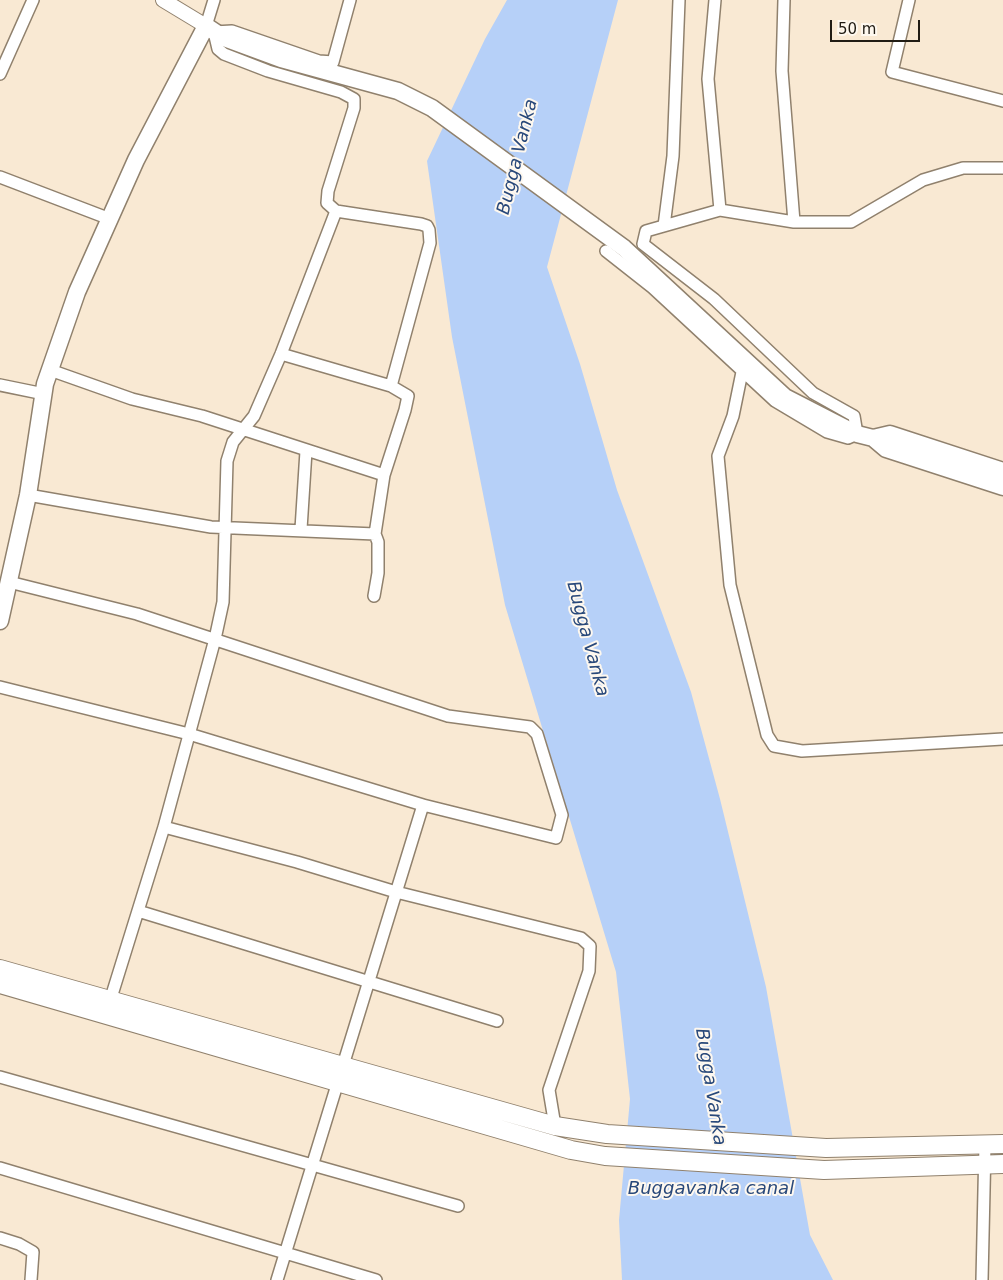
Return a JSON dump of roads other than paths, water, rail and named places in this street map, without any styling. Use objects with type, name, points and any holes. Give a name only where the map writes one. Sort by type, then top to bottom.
[{"type":"main road","points":[[0,621],[28,495],[44,394],[50,370],[78,292],[136,160],[210,29],[224,38],[281,59],[398,91],[432,108],[624,248],[785,397],[857,434],[873,438],[886,449],[1003,487]]},
{"type":"main road","points":[[873,438],[890,434],[1003,471]]},
{"type":"main road","points":[[0,969],[110,1001],[571,1150],[605,1156],[824,1170],[1003,1164]]},
{"type":"main road","points":[[0,984],[342,1075],[554,1126],[607,1134],[826,1148],[1003,1144]]},
{"type":"street","points":[[0,74],[33,0]]},
{"type":"street","points":[[163,0],[210,29],[232,31],[319,61],[333,62],[350,0]]},
{"type":"street","points":[[214,0],[210,29],[218,49],[224,54],[268,71],[341,92],[354,98],[354,108],[328,191],[327,203],[336,211],[421,224],[427,226],[429,230],[430,243],[391,386]]},
{"type":"street","points":[[664,226],[673,156],[679,0]]},
{"type":"street","points":[[715,0],[708,80],[720,210]]},
{"type":"street","points":[[784,0],[782,71],[794,222]]},
{"type":"street","points":[[910,0],[892,72],[1003,101]]},
{"type":"street","points":[[606,251],[653,288],[775,401],[827,432],[848,438],[857,434],[854,416],[813,393],[714,300],[643,244],[646,231],[720,210],[794,222],[851,222],[923,180],[963,168],[1003,168]]},
{"type":"street","points":[[0,177],[110,219]]},
{"type":"street","points":[[110,1001],[164,827],[215,639],[223,602],[227,462],[233,442],[254,416],[281,354],[336,211]]},
{"type":"street","points":[[281,354],[391,386],[408,396],[384,475],[375,534],[378,542],[378,573],[374,596]]},
{"type":"street","points":[[50,370],[132,399],[202,416],[384,475]]},
{"type":"street","points":[[742,372],[733,416],[718,456],[730,585],[766,735],[774,746],[802,751],[1003,739]]},
{"type":"street","points":[[0,385],[44,394]]},
{"type":"street","points":[[300,529],[306,451]]},
{"type":"street","points":[[28,495],[211,527],[300,529],[375,534]]},
{"type":"street","points":[[0,687],[190,734],[423,805],[556,838],[562,815],[537,734],[530,726],[448,716],[215,639],[185,632],[137,614],[9,582]]},
{"type":"street","points":[[278,1280],[423,805]]},
{"type":"street","points":[[164,827],[297,862],[396,892],[581,938],[590,946],[589,971],[548,1090],[554,1126]]},
{"type":"street","points":[[138,910],[497,1021]]},
{"type":"street","points":[[0,1077],[458,1206]]},
{"type":"street","points":[[982,1280],[985,1145]]},
{"type":"street","points":[[0,1168],[376,1280]]},
{"type":"street","points":[[0,1238],[19,1244],[33,1252],[31,1280]]},
{"type":"water","name":"Buggavanka canal","points":[[507,0],[618,0],[547,267],[580,364],[617,490],[691,692],[720,799],[766,987],[810,1235],[833,1280],[622,1280],[619,1220],[630,1099],[616,972],[505,605],[452,337],[427,161],[485,39]]},
{"type":"water label","name":"Bugga Vanka","points":[[518,157]]},
{"type":"water label","name":"Bugga Vanka","points":[[587,639]]},
{"type":"water label","name":"Bugga Vanka","points":[[710,1087]]}]
